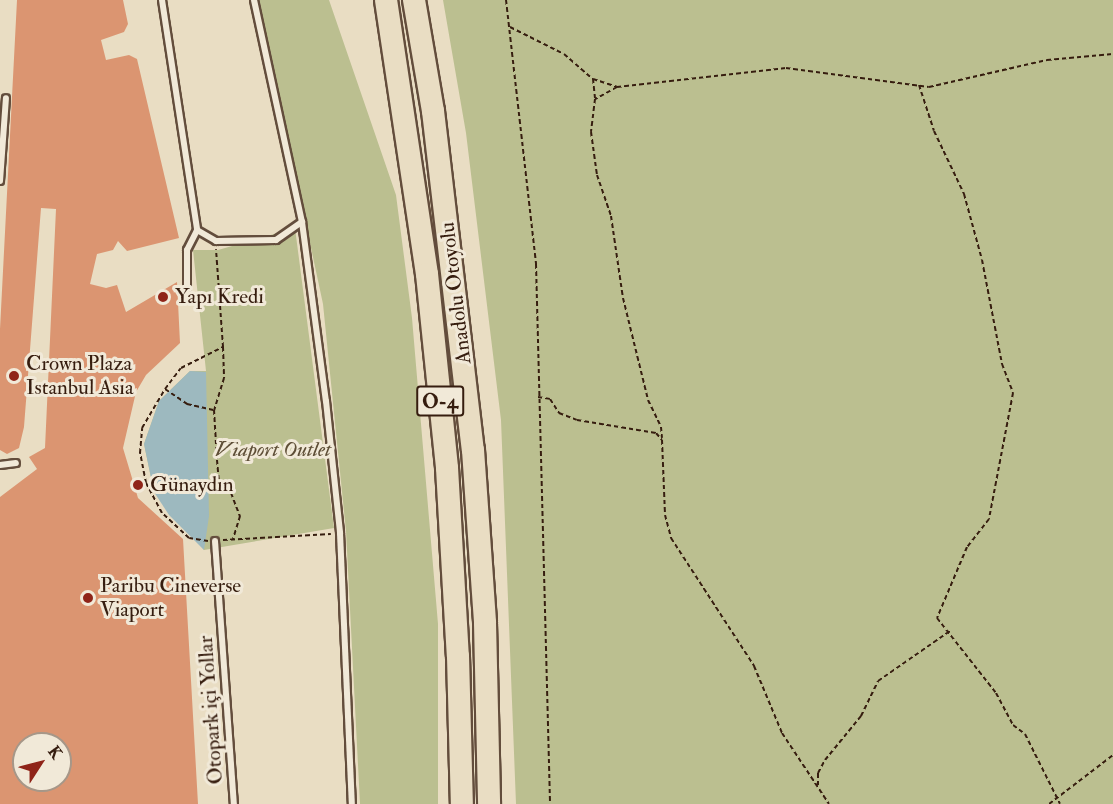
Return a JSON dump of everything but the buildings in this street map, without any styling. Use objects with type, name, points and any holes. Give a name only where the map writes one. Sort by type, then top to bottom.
[{"type":"highway","name":"Anadolu Otoyolu","points":[[386,0],[427,274],[447,468],[458,656],[462,804]]},
{"type":"highway","name":"Anadolu Otoyolu","points":[[414,0],[460,318],[485,623],[489,804]]},
{"type":"highway","points":[[485,623],[503,804]]},
{"type":"lane","points":[[162,0],[197,230],[187,250],[188,287]]},
{"type":"lane","points":[[254,0],[302,222],[340,533],[352,804]]},
{"type":"lane","points":[[0,181],[6,98]]},
{"type":"lane","points":[[197,230],[216,241],[276,240],[302,222]]},
{"type":"lane","points":[[0,465],[16,463]]},
{"type":"lane","name":"Otopark içi Yollar","points":[[215,541],[234,804]]},
{"type":"path","points":[[506,0],[536,264],[550,804]]},
{"type":"path","points":[[510,27],[564,54],[593,79],[617,87]]},
{"type":"path","points":[[596,99],[617,87],[786,68],[919,85],[993,75],[1047,60],[1113,54]]},
{"type":"path","points":[[593,79],[596,99],[591,132],[597,175],[611,216],[623,298],[648,400],[662,427],[665,515],[671,538],[754,666],[782,733],[829,804]]},
{"type":"path","points":[[919,85],[934,131],[964,194],[982,260],[1002,364],[1012,393],[989,519],[967,547],[937,618],[950,631],[996,693],[1012,725],[1024,734],[1060,804]]},
{"type":"path","points":[[216,241],[224,378],[214,410],[219,482],[231,493],[240,516],[232,540]]},
{"type":"path","points":[[223,347],[181,368],[165,389],[142,428],[140,453],[146,483],[162,513],[189,538],[215,541],[340,533]]},
{"type":"path","points":[[165,389],[188,404],[214,410]]},
{"type":"path","points":[[538,397],[550,399],[559,413],[577,420],[656,434],[662,440]]},
{"type":"path","points":[[818,787],[821,766],[861,716],[878,681],[950,631]]},
{"type":"path","points":[[1049,804],[1113,755]]},
{"type":"green space","points":[[258,0],[329,0],[396,195],[412,318],[438,624],[438,804],[360,804],[346,531],[323,304]]},
{"type":"green space","points":[[443,0],[1113,0],[1113,804],[516,804],[501,420],[466,133]]},
{"type":"green space","name":"Viaport Outlet","points":[[295,228],[334,528],[204,550],[154,492],[144,444],[159,401],[190,371],[206,371],[193,250],[218,250]]},
{"type":"water","points":[[190,371],[206,372],[209,516],[204,550],[169,515],[154,492],[144,444],[159,401]]},
{"type":"place","name":"Yapı Kredi","points":[[163,297]]},
{"type":"place","name":"Crown Plaza Istanbul Asia","points":[[14,376]]},
{"type":"place","name":"Günaydın","points":[[138,485]]},
{"type":"place","name":"Paribu Cineverse Viaport","points":[[88,598]]}]
